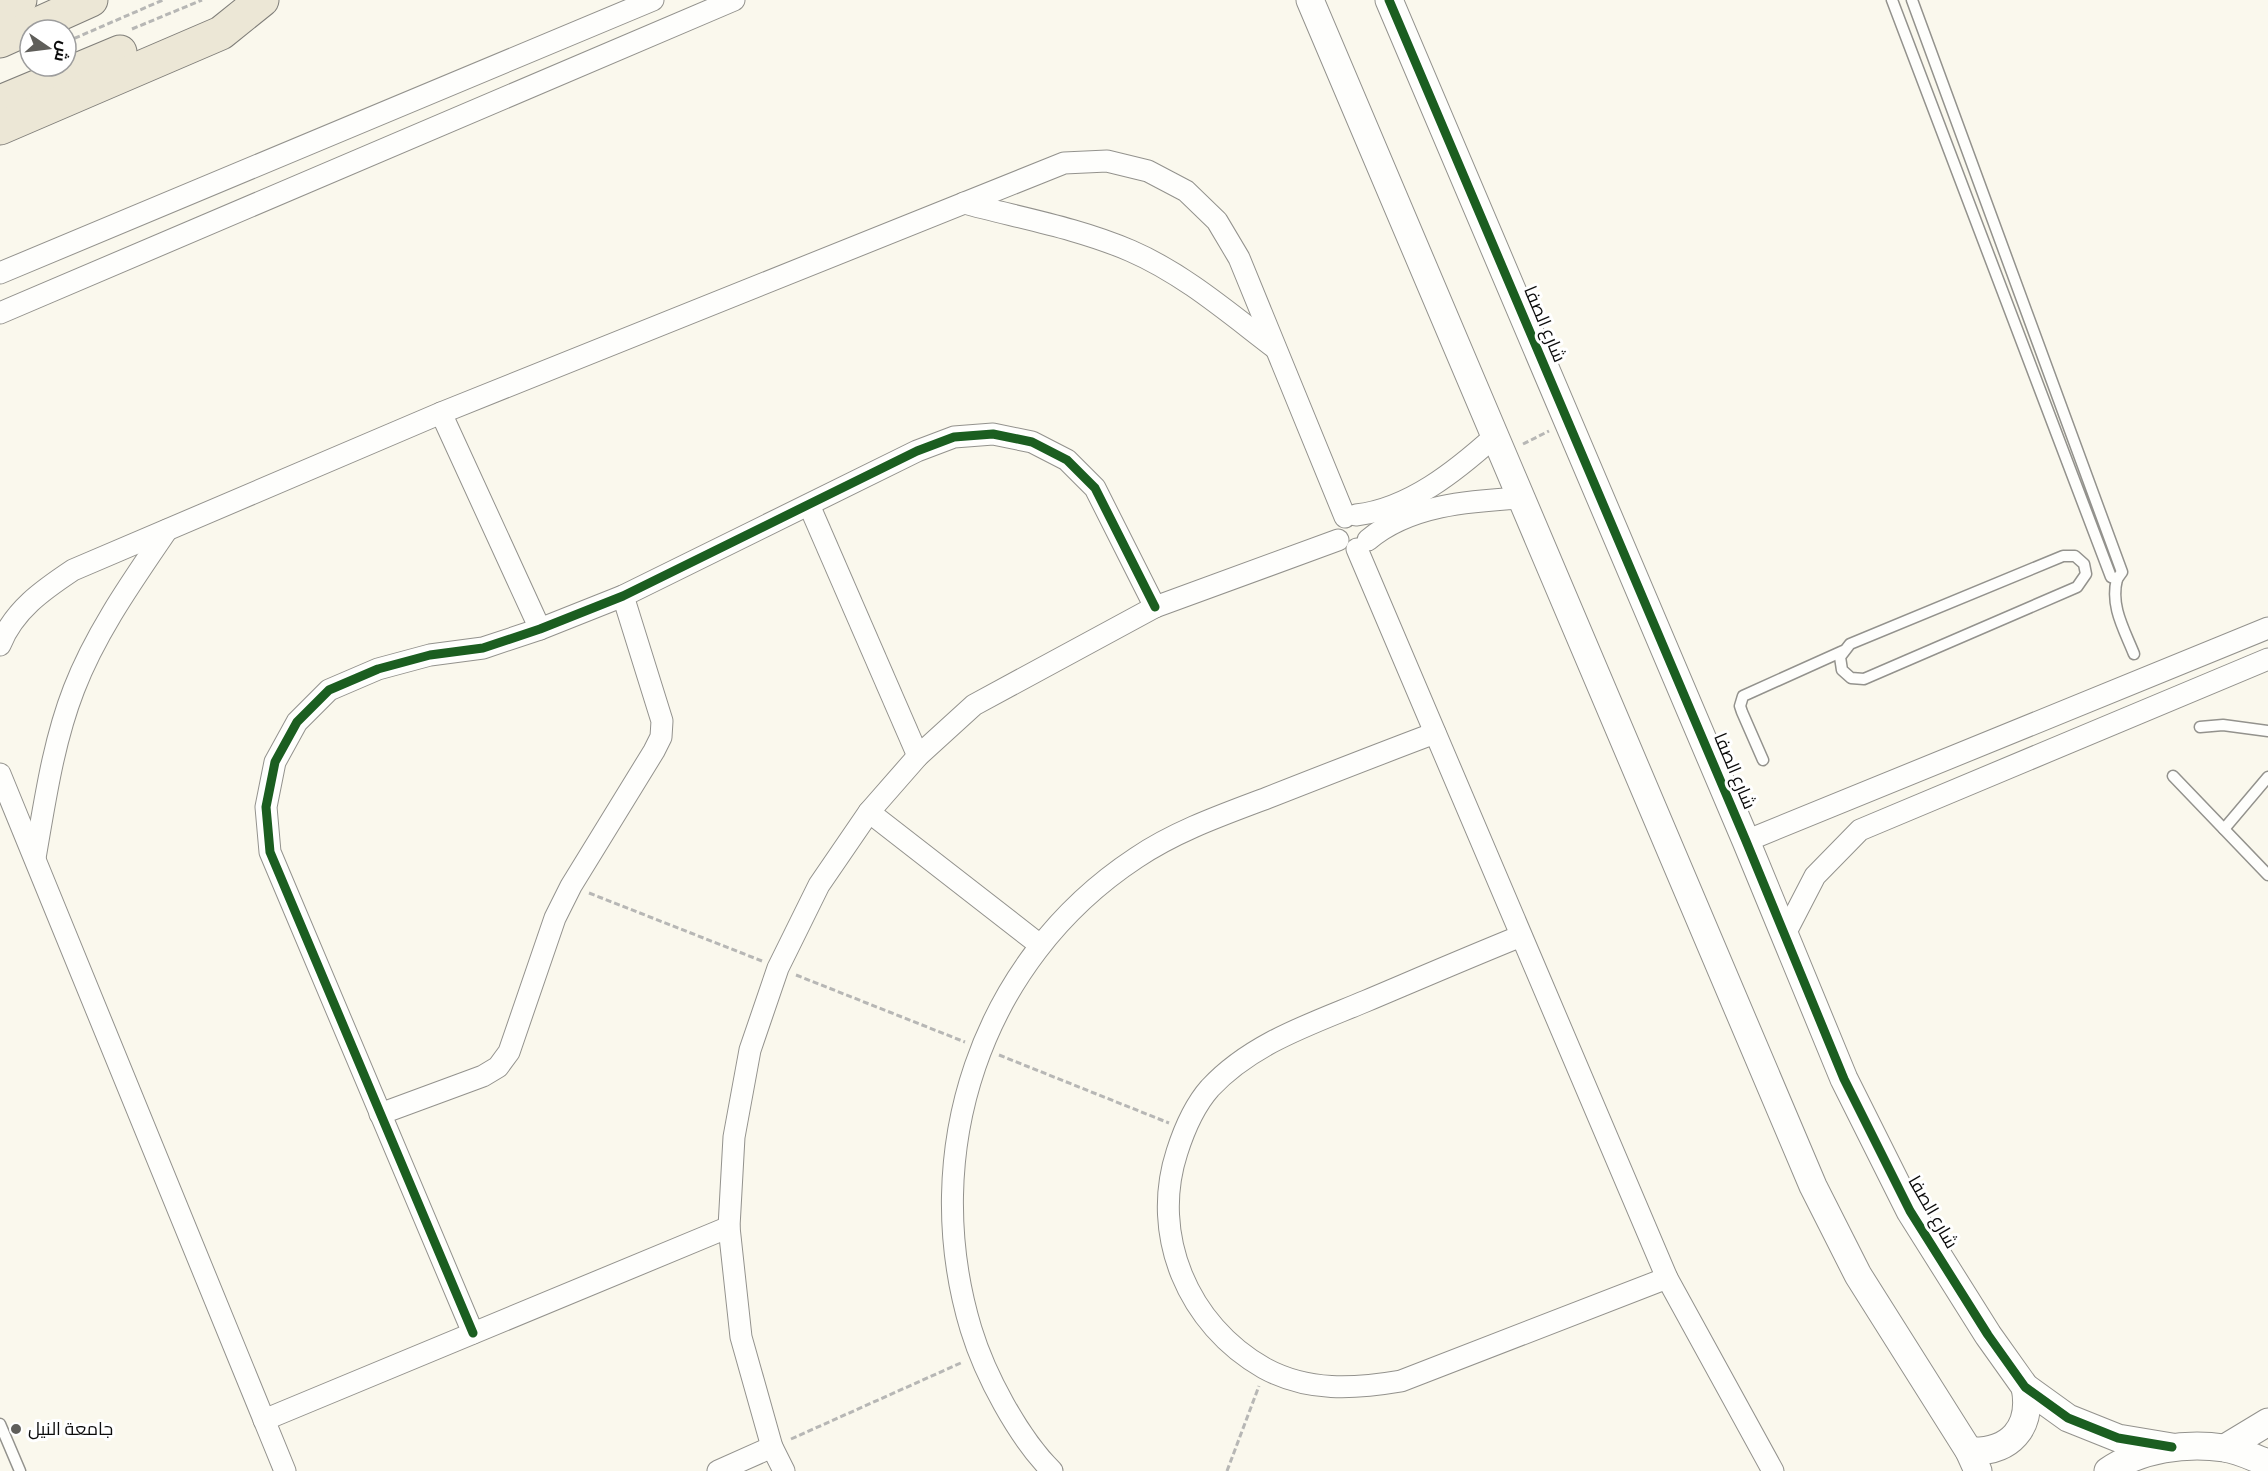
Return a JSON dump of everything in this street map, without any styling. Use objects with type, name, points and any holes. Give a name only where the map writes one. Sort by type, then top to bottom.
[{"type":"main road","points":[[0,8],[20,0]]},
{"type":"main road","points":[[0,41],[91,0]]},
{"type":"main road","points":[[0,102],[247,0]]},
{"type":"main road","points":[[0,128],[221,33],[261,0]]},
{"type":"street","points":[[0,273],[653,0]]},
{"type":"street","points":[[0,313],[734,0]]},
{"type":"street","points":[[1310,0],[1813,1186],[1858,1275],[1973,1461],[1983,1452],[1998,1448],[2010,1440],[2020,1429],[2026,1416],[2028,1401],[2025,1387]]},
{"type":"street","name":"شارع الصفا","points":[[1389,0],[1746,841],[1844,1079],[1910,1211],[1988,1335],[2025,1387],[2068,1418],[2118,1438],[2172,1447]]},
{"type":"street","points":[[0,645],[6,630],[35,595],[73,570],[441,413],[1064,163],[1107,161],[1149,171],[1186,191],[1217,221],[1239,258],[1276,349],[1350,516],[1368,524],[1354,543]]},
{"type":"street","points":[[964,203],[1067,229],[1131,251],[1190,283],[1276,349]]},
{"type":"street","points":[[441,413],[540,629]]},
{"type":"street","points":[[473,1333],[270,852],[266,807],[275,762],[297,722],[329,690],[378,669],[430,655],[483,648],[540,629],[623,596],[917,451],[954,437],[993,434],[1032,442],[1067,460],[1095,488],[1155,607]]},
{"type":"street","points":[[1499,445],[1465,463],[1431,486],[1380,510],[1350,516],[1336,530],[1354,543],[1667,1278],[1773,1471]]},
{"type":"street","points":[[784,1471],[772,1447],[741,1337],[729,1227],[734,1137],[750,1050],[778,968],[819,885],[869,812],[918,756],[974,705],[1155,607],[1354,543],[1389,526],[1443,506],[1462,502],[1521,498]]},
{"type":"street","points":[[809,505],[918,756]]},
{"type":"street","points":[[35,859],[53,757],[74,687],[114,609],[167,530]]},
{"type":"street","points":[[380,1114],[483,1076],[498,1067],[509,1052],[555,918],[571,886],[661,737],[662,721],[658,705],[623,596]]},
{"type":"street","points":[[1746,841],[2260,632],[2265,660],[1860,830],[1815,876],[1793,914],[1785,934]]},
{"type":"street","points":[[1052,1471],[1000,1400],[979,1355],[961,1295],[951,1222],[952,1170],[962,1108],[980,1048],[1007,994],[1040,945],[1093,891],[1136,858],[1193,826],[1435,733]]},
{"type":"street","points":[[2004,736],[2017,764]]},
{"type":"street","points":[[0,774],[285,1471]]},
{"type":"street","points":[[869,812],[1040,945]]},
{"type":"street","points":[[1521,936],[1283,1035],[1242,1058],[1209,1090],[1184,1129],[1170,1173],[1167,1220],[1177,1265],[1197,1307],[1227,1342],[1265,1369],[1309,1384],[1355,1389],[1401,1381],[1667,1278]]},
{"type":"street","points":[[264,1420],[729,1227]]},
{"type":"street","points":[[2225,1448],[2268,1422]]},
{"type":"street","points":[[717,1471],[772,1447]]},
{"type":"street","points":[[2108,1471],[2120,1463],[2172,1447],[2225,1448],[2268,1463]]},
{"type":"lane","points":[[1892,0],[2111,577],[2117,579]]},
{"type":"lane","points":[[1912,0],[2122,572],[2117,579],[2114,599],[2134,654]]},
{"type":"lane","points":[[2023,344],[2037,339]]},
{"type":"lane","points":[[2084,506],[2096,501]]},
{"type":"lane","points":[[2084,564],[2103,555]]},
{"type":"lane","points":[[2063,556],[2075,556],[2084,564],[2086,574],[2077,587],[1864,679],[1851,678],[1842,670],[1840,657],[1850,644],[2063,556]]},
{"type":"lane","points":[[1764,760],[1740,706],[1743,696],[1843,651]]},
{"type":"lane","points":[[2200,727],[2223,725],[2268,731]]},
{"type":"lane","points":[[2174,776],[2268,875]]},
{"type":"lane","points":[[2224,829],[2264,789],[2268,777]]},
{"type":"lane","points":[[0,1424],[3,1440],[20,1471]]},
{"type":"path","points":[[78,37],[163,0]]},
{"type":"path","points":[[129,30],[202,0]]},
{"type":"path","points":[[1499,445],[1569,422]]},
{"type":"path","points":[[571,886],[1184,1129]]},
{"type":"path","points":[[772,1447],[979,1355]]},
{"type":"path","points":[[1227,1471],[1265,1369]]},
{"type":"cycle path","points":[[1389,0],[1746,841],[1844,1079],[1910,1211],[1988,1335],[2025,1387],[2068,1418],[2118,1438],[2172,1447]]},
{"type":"cycle path","points":[[473,1333],[270,852],[266,807],[275,762],[297,722],[329,690],[378,669],[430,655],[483,648],[540,629],[623,596],[917,451],[954,437],[993,434],[1032,442],[1067,460],[1095,488],[1155,607]]},
{"type":"place","name":"جامعة النيل","points":[[16,1429]]}]
